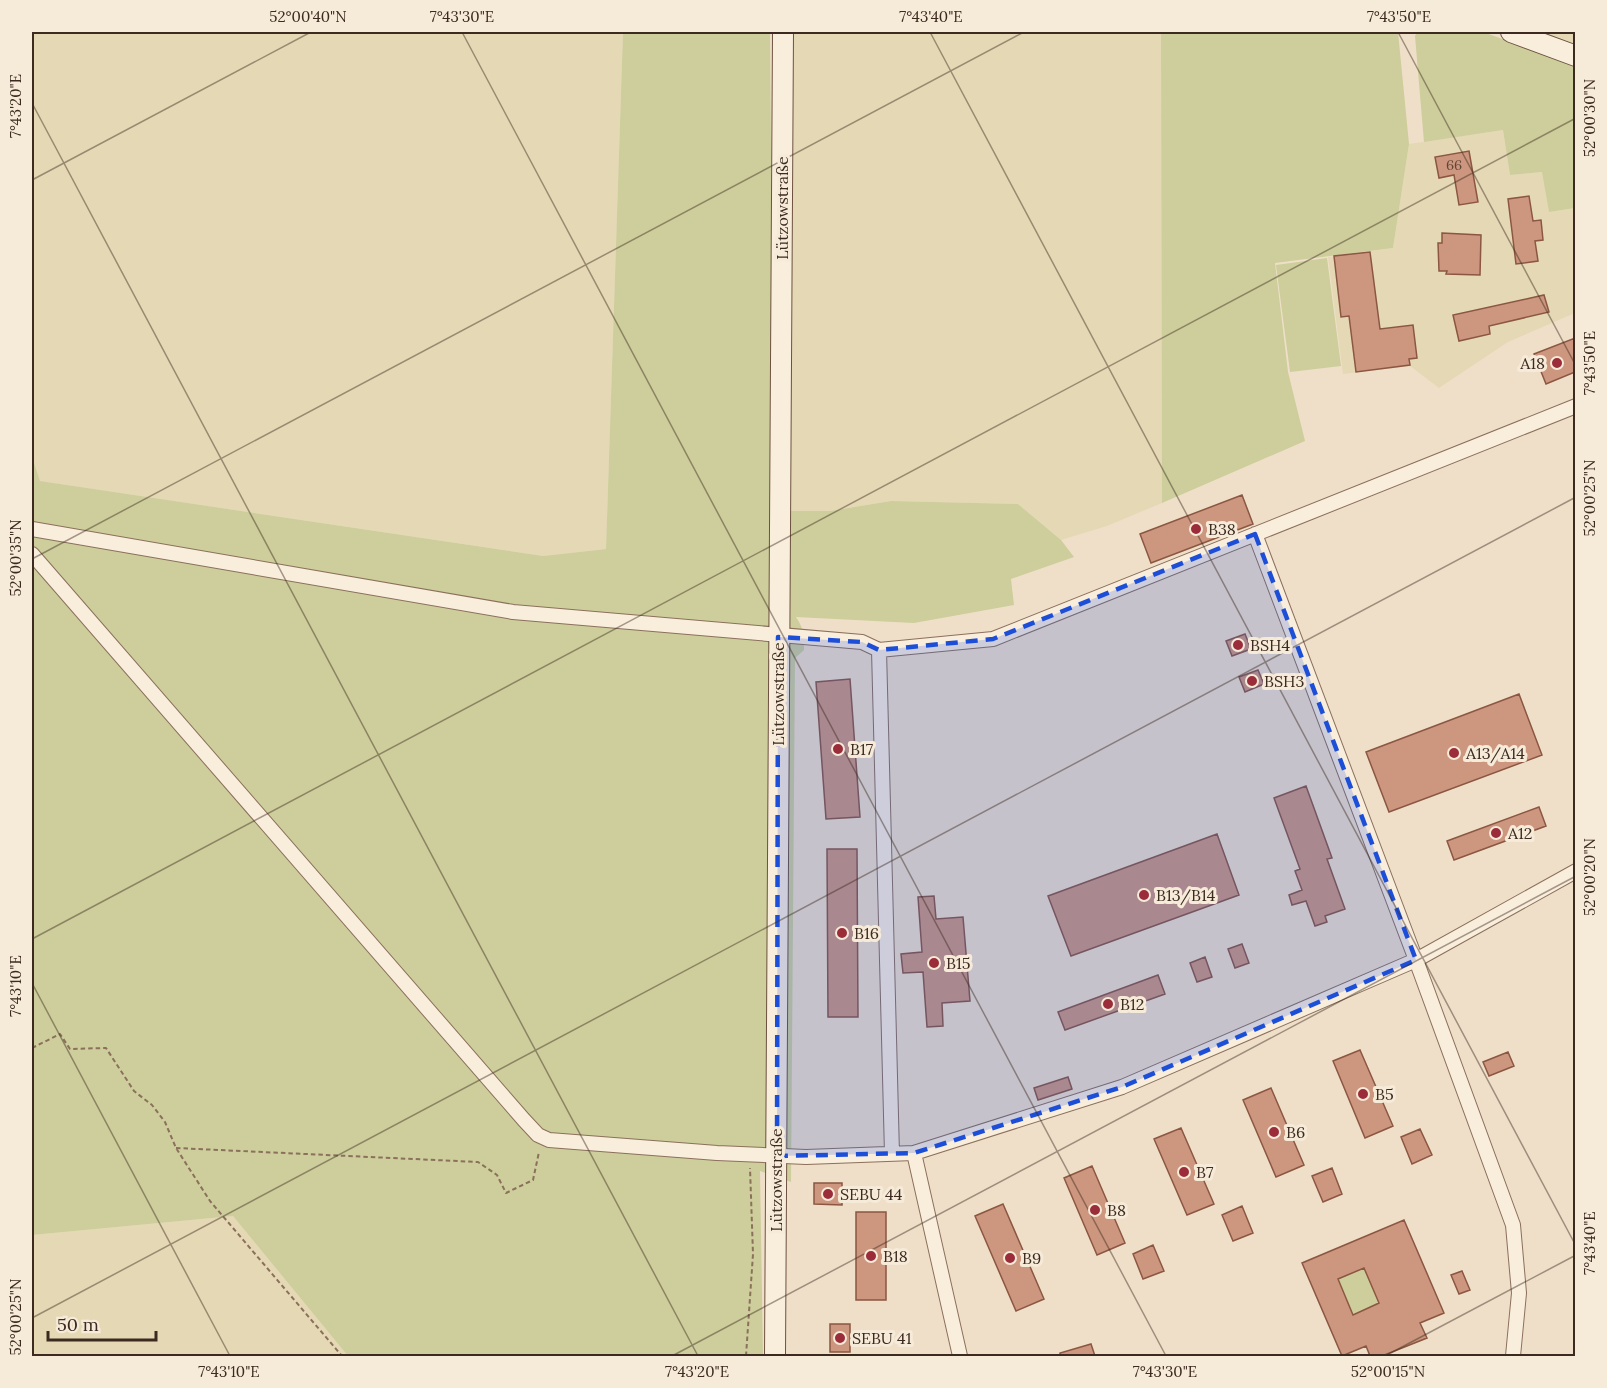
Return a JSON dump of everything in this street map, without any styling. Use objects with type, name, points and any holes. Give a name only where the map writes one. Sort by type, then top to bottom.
[{"type":"street","name":"Lützowstraße","points":[[775,1356],[783,32]]},
{"type":"street","points":[[1511,32],[1575,56]]},
{"type":"street","points":[[32,529],[513,612],[778,637],[862,642],[879,650],[993,639],[1575,406]]},
{"type":"street","points":[[1255,534],[1416,960],[1513,1225],[1519,1293],[1513,1356]]},
{"type":"street","points":[[32,554],[524,1120],[538,1135],[549,1140],[777,1156],[914,1153],[1122,1087],[1416,960],[1575,871]]},
{"type":"street","points":[[879,650],[892,1154]]},
{"type":"street","points":[[914,1153],[960,1356]]},
{"type":"path","points":[[32,1048],[60,1034],[70,1049],[106,1048],[134,1091],[152,1105],[165,1122],[176,1148],[210,1201],[342,1356]]},
{"type":"path","points":[[176,1148],[478,1162],[497,1175],[506,1193],[533,1180],[538,1154],[549,1140]]},
{"type":"path","points":[[746,1356],[753,1254],[750,1155]]},
{"type":"highlighted area","points":[[1255,534],[1416,960],[1122,1087],[914,1153],[777,1156],[778,637],[862,642],[879,650],[993,639]]},
{"type":"shaded area","points":[[32,32],[623,32],[606,549],[543,556],[39,481],[32,457]]},
{"type":"shaded area","points":[[794,32],[1161,32],[1162,503],[1107,526],[1061,540],[1018,504],[891,501],[830,511],[785,511]]},
{"type":"shaded area","points":[[1534,32],[1575,32],[1575,46]]},
{"type":"shaded area","points":[[1503,130],[1510,175],[1543,172],[1549,212],[1575,208],[1575,313],[1508,342],[1439,388],[1410,366],[1343,374],[1328,257],[1393,248],[1409,144]]},
{"type":"shaded area","points":[[233,1216],[348,1356],[32,1356],[32,1235]]},
{"type":"green space","points":[[623,32],[770,32],[774,511],[830,511],[891,501],[1018,504],[1061,540],[1074,557],[1011,579],[1014,605],[914,623],[796,617],[803,633],[804,650],[795,658],[791,1182],[760,1171],[763,1356],[348,1356],[233,1216],[32,1235],[32,457],[40,481],[543,556],[606,549]]},
{"type":"green space","points":[[1161,32],[1398,32],[1409,144],[1393,248],[1275,263],[1288,372],[1305,441],[1162,503]]},
{"type":"green space","points":[[1417,32],[1483,32],[1575,65],[1575,208],[1549,212],[1542,172],[1510,175],[1503,130],[1424,142],[1415,36]]},
{"type":"green space","points":[[1327,258],[1341,366],[1290,372],[1276,265]]},
{"type":"green space","points":[[1391,1256],[1379,1303],[1353,1315],[1338,1279]]},
{"type":"building","points":[[1469,151],[1478,202],[1459,205],[1454,175],[1439,178],[1435,157]]},
{"type":"building","points":[[1529,196],[1533,221],[1541,220],[1543,240],[1535,241],[1538,261],[1516,264],[1508,199]]},
{"type":"building","points":[[1442,233],[1481,235],[1480,275],[1446,274],[1447,271],[1439,271],[1438,243],[1442,243]]},
{"type":"building","points":[[1370,252],[1380,329],[1413,325],[1417,358],[1409,359],[1410,365],[1356,372],[1349,316],[1341,317],[1334,256]]},
{"type":"building","points":[[1544,295],[1549,312],[1489,326],[1490,334],[1459,341],[1453,315]]},
{"type":"building","name":"A18","points":[[1575,338],[1575,372],[1546,384],[1534,354]]},
{"type":"building","name":"B38","points":[[1242,495],[1253,524],[1151,563],[1140,534]]},
{"type":"building","name":"BSH4","points":[[1245,634],[1251,649],[1232,656],[1226,641]]},
{"type":"building","name":"BSH3","points":[[1258,670],[1264,684],[1245,692],[1239,677]]},
{"type":"building","name":"B17","points":[[850,679],[860,817],[826,819],[816,682]]},
{"type":"building","name":"A13/A14","points":[[1519,694],[1542,755],[1389,812],[1366,752]]},
{"type":"building","points":[[1306,786],[1332,858],[1327,859],[1345,909],[1325,916],[1327,922],[1315,926],[1306,901],[1292,905],[1289,895],[1302,890],[1295,871],[1300,869],[1274,798]]},
{"type":"building","name":"A12","points":[[1539,807],[1546,826],[1454,860],[1447,841]]},
{"type":"building","name":"B13/B14","points":[[1217,834],[1239,895],[1071,956],[1048,896]]},
{"type":"building","name":"B16","points":[[827,849],[857,849],[858,1017],[828,1017]]},
{"type":"building","name":"B15","points":[[934,896],[936,919],[963,917],[970,1001],[942,1003],[943,1026],[927,1027],[923,972],[903,973],[901,954],[922,952],[918,897]]},
{"type":"building","points":[[1242,944],[1249,963],[1235,968],[1228,949]]},
{"type":"building","points":[[1205,957],[1212,977],[1197,982],[1190,963]]},
{"type":"building","name":"B12","points":[[1158,975],[1165,994],[1065,1030],[1058,1012]]},
{"type":"building","name":"B5","points":[[1360,1050],[1393,1126],[1365,1138],[1333,1061]]},
{"type":"building","points":[[1508,1052],[1514,1066],[1489,1076],[1483,1062]]},
{"type":"building","points":[[1068,1077],[1072,1089],[1038,1100],[1034,1088]]},
{"type":"building","name":"B6","points":[[1271,1088],[1304,1165],[1276,1177],[1243,1100]]},
{"type":"building","name":"B7","points":[[1181,1128],[1214,1204],[1187,1215],[1154,1139]]},
{"type":"building","points":[[1420,1129],[1432,1155],[1412,1164],[1401,1137]]},
{"type":"building","name":"B8","points":[[1092,1166],[1125,1243],[1097,1255],[1064,1178]]},
{"type":"building","points":[[1332,1168],[1342,1194],[1323,1202],[1312,1176]]},
{"type":"building","name":"SEBU 44","points":[[814,1183],[842,1183],[842,1205],[814,1204]]},
{"type":"building","name":"B9","points":[[1003,1204],[1044,1299],[1016,1311],[975,1216]]},
{"type":"building","points":[[1242,1206],[1253,1233],[1233,1241],[1222,1215]]},
{"type":"building","name":"B18","points":[[856,1212],[886,1212],[886,1300],[856,1300]]},
{"type":"building","points":[[1404,1220],[1444,1313],[1420,1323],[1427,1338],[1382,1356],[1370,1356],[1366,1346],[1342,1356],[1302,1263]],"holes":[[[1364,1268],[1379,1303],[1353,1315],[1338,1279]]]},
{"type":"building","points":[[1153,1245],[1164,1271],[1143,1279],[1133,1254]]},
{"type":"building","points":[[1462,1271],[1470,1290],[1459,1294],[1451,1275]]},
{"type":"building","name":"SEBU 41","points":[[830,1324],[850,1324],[850,1352],[830,1352]]},
{"type":"building","points":[[1091,1344],[1095,1356],[1060,1356],[1060,1353]]},
{"type":"place","name":"A18","points":[[1557,363]]},
{"type":"place","name":"B38","points":[[1196,529]]},
{"type":"place","name":"BSH4","points":[[1238,645]]},
{"type":"place","name":"BSH3","points":[[1252,681]]},
{"type":"place","name":"B17","points":[[838,749]]},
{"type":"place","name":"A13/A14","points":[[1454,753]]},
{"type":"place","name":"A12","points":[[1496,833]]},
{"type":"place","name":"B13/B14","points":[[1144,895]]},
{"type":"place","name":"B16","points":[[842,933]]},
{"type":"place","name":"B15","points":[[934,963]]},
{"type":"place","name":"B12","points":[[1108,1004]]},
{"type":"place","name":"B5","points":[[1363,1094]]},
{"type":"place","name":"B6","points":[[1274,1132]]},
{"type":"place","name":"B7","points":[[1184,1172]]},
{"type":"place","name":"SEBU 44","points":[[828,1194]]},
{"type":"place","name":"B8","points":[[1095,1210]]},
{"type":"place","name":"B18","points":[[871,1256]]},
{"type":"place","name":"B9","points":[[1010,1258]]},
{"type":"place","name":"SEBU 41","points":[[840,1338]]}]
